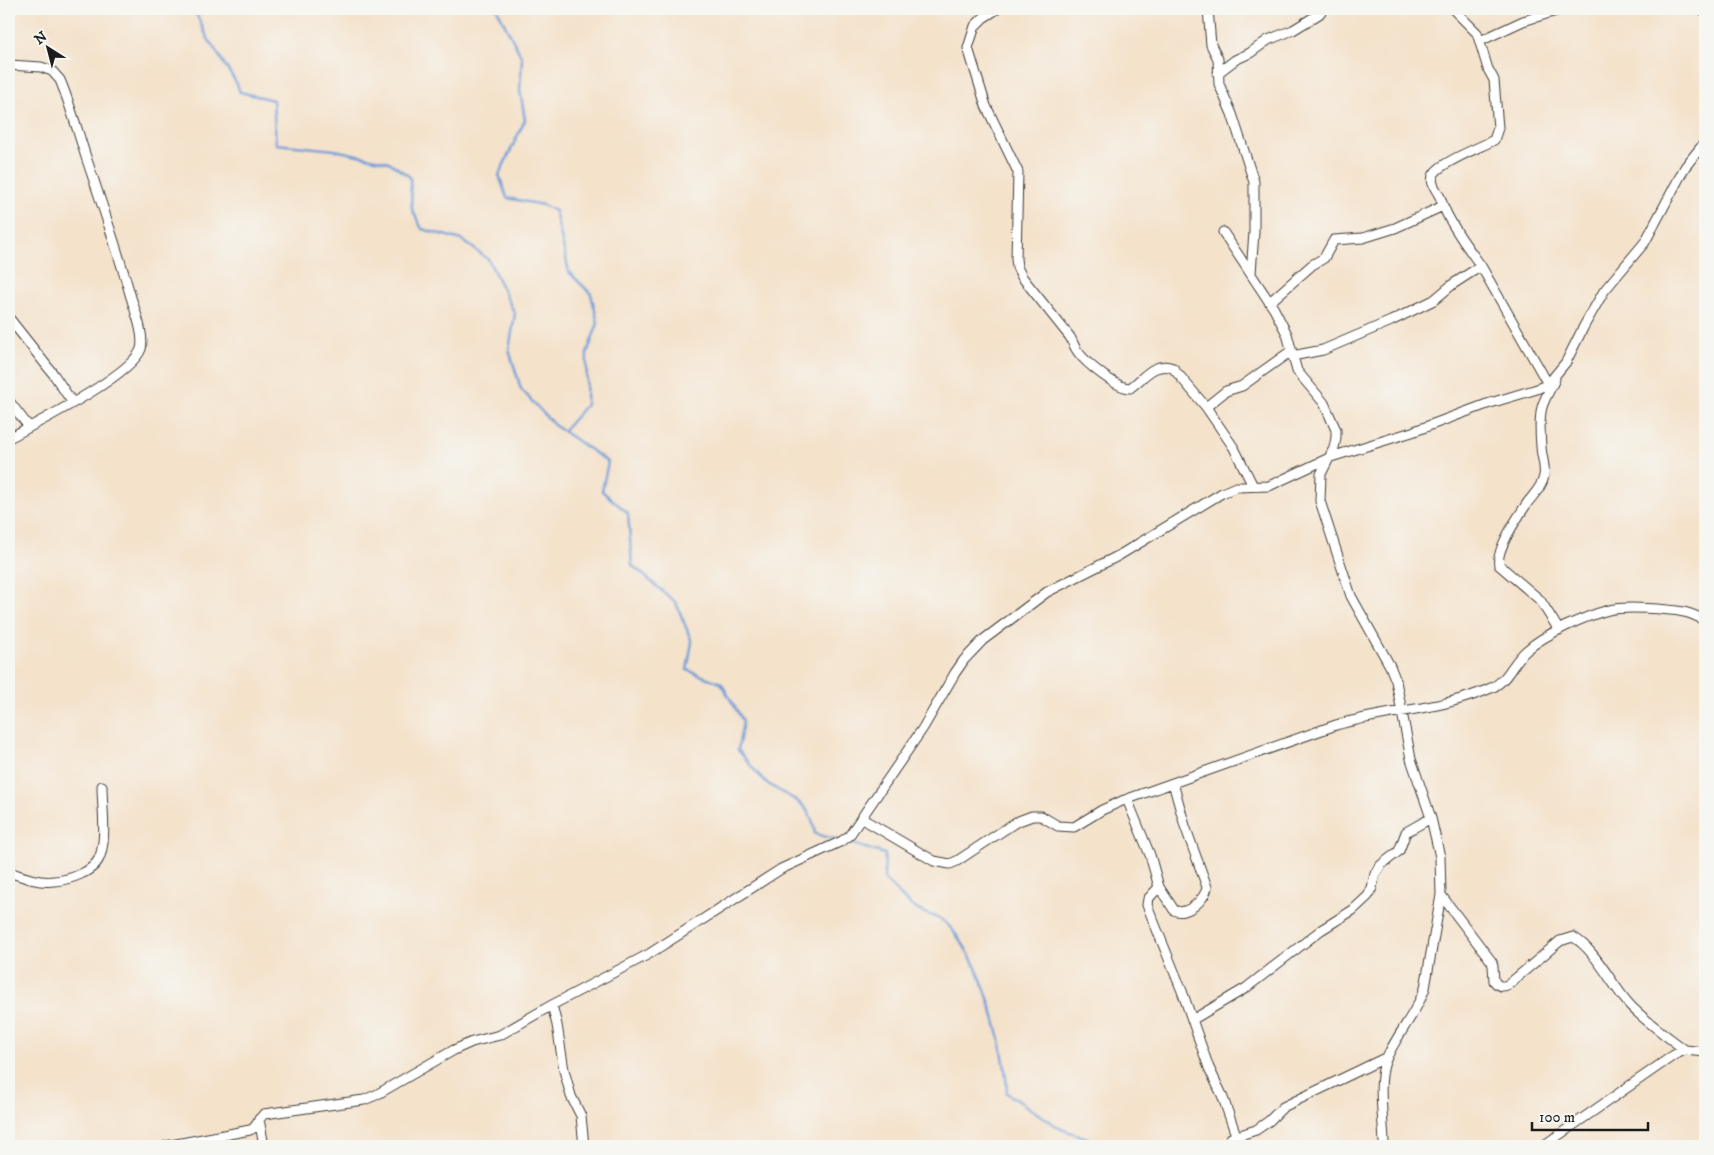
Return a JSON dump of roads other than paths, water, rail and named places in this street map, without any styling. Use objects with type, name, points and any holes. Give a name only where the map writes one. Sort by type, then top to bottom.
[{"type":"street","points":[[997,9],[975,26],[968,48],[986,106],[1018,172],[1016,259],[1019,272],[1070,337],[1075,349],[1086,361],[1119,385],[1126,388],[1133,386],[1152,369],[1167,366],[1172,368],[1206,407],[1234,448],[1253,486]]},
{"type":"street","points":[[1208,9],[1211,45],[1218,59],[1220,84],[1232,114],[1254,182],[1254,232],[1251,273]]},
{"type":"street","points":[[1218,73],[1268,40],[1293,30],[1319,14],[1323,9]]},
{"type":"street","points":[[1454,9],[1476,33],[1480,41],[1488,69],[1494,80],[1498,128],[1493,140],[1458,158],[1433,174],[1432,181],[1443,206],[1468,249],[1481,266],[1548,384]]},
{"type":"street","points":[[1480,41],[1523,21],[1563,9]]},
{"type":"street","points":[[1699,9],[1705,11]]},
{"type":"street","points":[[9,65],[41,66],[52,71],[60,80],[118,251],[141,336],[141,349],[134,360],[104,383],[9,438]]},
{"type":"street","points":[[1559,630],[1540,600],[1500,565],[1498,561],[1507,537],[1521,512],[1539,489],[1544,478],[1540,445],[1541,410],[1596,303],[1645,242],[1685,167],[1705,142]]},
{"type":"street","points":[[1270,302],[1312,265],[1324,258],[1334,240],[1363,238],[1395,228],[1443,206]]},
{"type":"street","points":[[1223,232],[1270,302],[1287,334],[1297,371],[1318,394],[1332,419],[1336,438],[1331,457],[1321,474],[1320,502],[1351,596],[1390,666],[1396,681],[1411,759],[1431,818],[1440,857],[1441,895],[1425,988],[1421,1000],[1387,1057],[1381,1078],[1384,1146]]},
{"type":"street","points":[[1206,407],[1226,392],[1242,386],[1292,353],[1324,350],[1392,321],[1434,300],[1453,284],[1481,266]]},
{"type":"street","points":[[9,318],[54,375],[72,402]]},
{"type":"street","points":[[166,1146],[250,1130],[255,1127],[264,1114],[364,1100],[454,1050],[472,1042],[500,1034],[649,954],[781,869],[849,836],[923,728],[964,660],[983,640],[1047,592],[1118,556],[1222,493],[1236,487],[1253,486],[1259,488],[1269,486],[1331,457],[1412,432],[1487,404],[1538,389],[1548,384],[1558,374]]},
{"type":"street","points":[[9,401],[29,427]]},
{"type":"street","points":[[861,818],[934,861],[950,864],[1016,822],[1032,816],[1042,816],[1058,826],[1074,827],[1102,810],[1127,799],[1336,725],[1362,718],[1467,698],[1492,688],[1504,680],[1526,650],[1559,630],[1609,610],[1686,612],[1705,621]]},
{"type":"street","points":[[1127,799],[1150,855],[1160,886],[1174,910],[1180,913],[1184,912],[1202,899],[1207,890],[1172,783]]},
{"type":"street","points":[[9,872],[27,878],[54,882],[76,876],[94,865],[100,858],[103,843],[102,786]]},
{"type":"street","points":[[1192,1020],[1246,988],[1321,930],[1353,910],[1368,896],[1377,870],[1399,851],[1406,832],[1431,818]]},
{"type":"street","points":[[1160,886],[1148,899],[1147,905],[1182,991],[1236,1135]]},
{"type":"street","points":[[1441,895],[1492,962],[1494,966],[1494,981],[1498,985],[1509,984],[1560,941],[1573,937],[1590,953],[1628,1003],[1685,1050]]},
{"type":"street","points":[[552,1005],[565,1076],[571,1096],[581,1116],[584,1146]]},
{"type":"street","points":[[1543,1146],[1674,1055],[1685,1050],[1705,1052]]},
{"type":"street","points":[[1230,1146],[1229,1139],[1236,1135],[1256,1130],[1270,1121],[1283,1107],[1387,1057]]},
{"type":"street","points":[[259,1119],[264,1146]]},
{"type":"waterway","points":[[194,9],[207,37],[237,84],[240,92],[273,100],[276,144],[335,150],[389,162],[410,177],[412,209],[422,229],[462,240],[488,259],[515,314],[509,350],[521,389],[554,425],[563,431]]},
{"type":"waterway","points":[[497,9],[522,58],[520,90],[525,120],[499,175],[507,198],[543,205],[555,211],[569,272],[591,294],[598,323],[587,353],[586,405],[563,431],[608,462],[602,491],[628,513],[632,565],[676,603],[692,642],[687,670],[721,683],[743,721],[738,750],[766,782],[805,808],[810,814],[815,834],[838,840]]},
{"type":"waterway","points":[[846,842],[885,854],[884,879],[915,908],[943,920],[959,939],[971,958],[990,1003],[1002,1050],[1007,1093],[1061,1129],[1093,1140],[1093,1146]]}]
